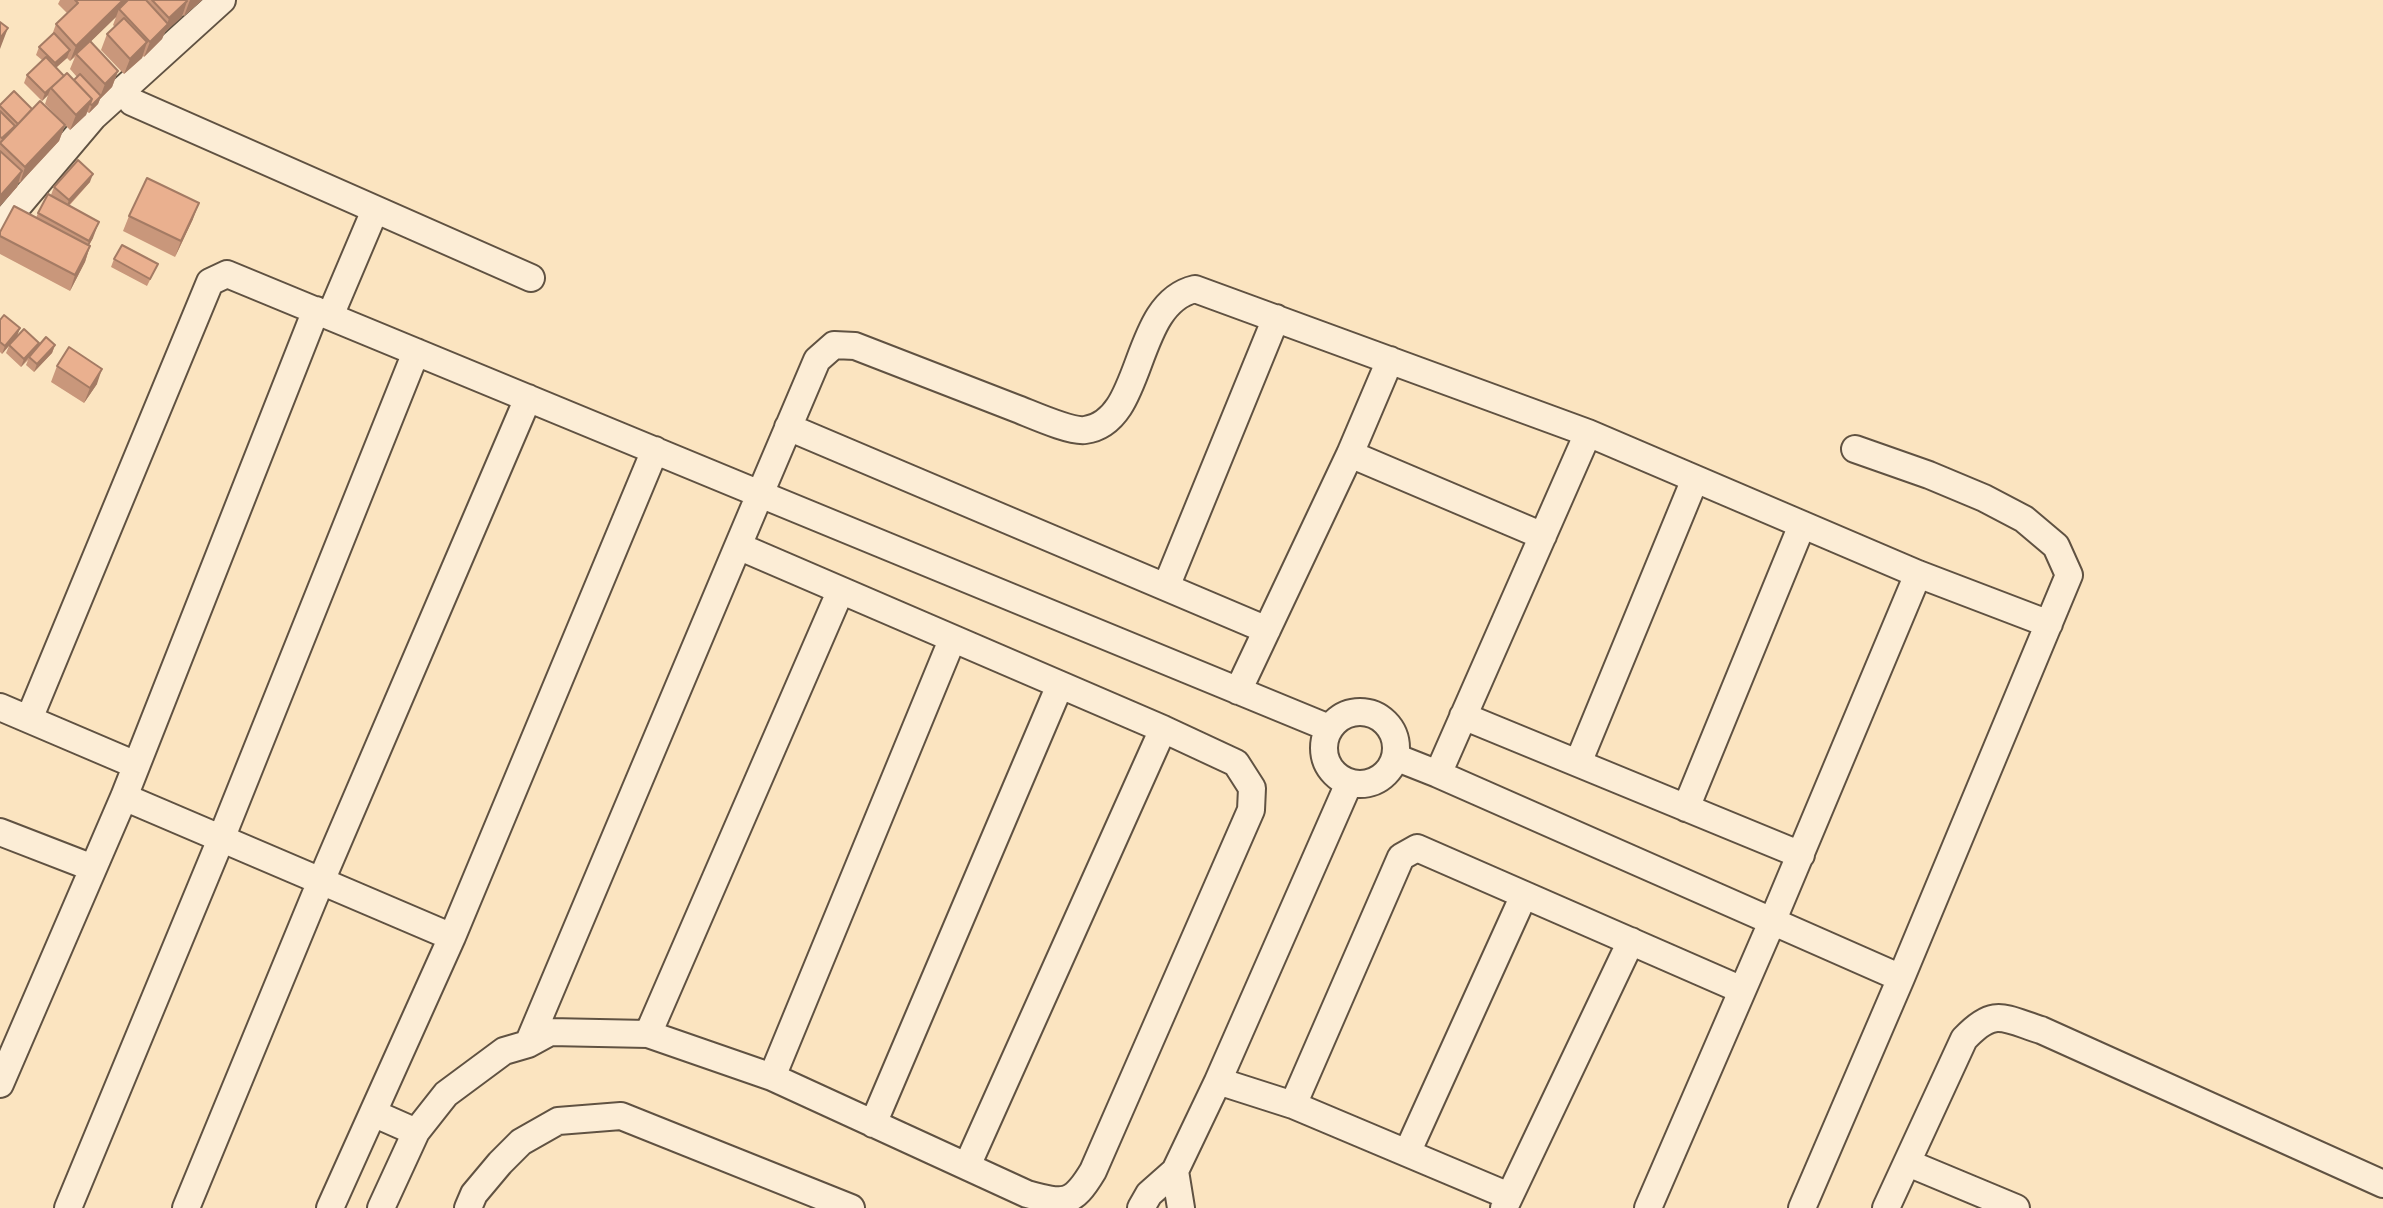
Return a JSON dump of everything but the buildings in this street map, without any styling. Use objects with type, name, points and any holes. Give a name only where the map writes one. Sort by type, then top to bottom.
[{"type":"street","points":[[0,227],[93,117],[222,0]]},
{"type":"street","points":[[132,102],[531,278]]},
{"type":"street","points":[[0,1084],[124,797],[323,313],[375,210]]},
{"type":"street","points":[[29,719],[210,282],[227,274],[1329,728]]},
{"type":"street","points":[[528,1044],[817,360],[834,345],[855,346],[1082,431],[1105,425],[1119,410],[1137,363],[1165,306],[1181,292],[1195,289],[1588,433],[1918,574],[2049,624]]},
{"type":"street","points":[[1166,587],[1276,318]]},
{"type":"street","points":[[68,1208],[221,839],[416,352]]},
{"type":"street","points":[[1238,691],[1350,454],[1390,360]]},
{"type":"street","points":[[186,1208],[321,881],[528,398]]},
{"type":"street","points":[[788,427],[1267,630]]},
{"type":"street","points":[[1438,774],[1588,433]]},
{"type":"street","points":[[1802,1208],[2069,575],[2056,546],[2024,519],[1929,475],[1855,449]]},
{"type":"street","points":[[330,1208],[452,937],[655,450]]},
{"type":"street","points":[[1350,454],[1543,536]]},
{"type":"street","points":[[1578,763],[1695,479]]},
{"type":"street","points":[[1686,808],[1802,525]]},
{"type":"street","points":[[381,1208],[416,1132],[446,1094],[504,1051],[528,1044],[550,1032],[648,1034],[772,1077],[1027,1194],[1055,1202],[1072,1198],[1093,1171],[1251,810],[1252,788],[1236,763],[738,546]]},
{"type":"street","points":[[1648,1208],[1801,855],[1918,574]]},
{"type":"street","points":[[648,1034],[840,592]]},
{"type":"street","points":[[772,1077],[952,640]]},
{"type":"street","points":[[873,1124],[1060,685]]},
{"type":"street","points":[[0,707],[136,765]]},
{"type":"street","points":[[1357,712],[1379,717],[1388,725],[1394,735],[1395,757],[1390,769],[1372,783],[1361,785],[1349,783],[1331,771],[1323,750],[1329,728],[1336,720],[1357,712]]},
{"type":"street","points":[[1463,716],[1801,855]]},
{"type":"street","points":[[967,1166],[1163,729]]},
{"type":"street","points":[[1395,757],[1901,978]]},
{"type":"street","points":[[1141,1208],[1149,1194],[1175,1171],[1218,1081],[1349,783]]},
{"type":"street","points":[[124,797],[452,937]]},
{"type":"street","points":[[0,832],[93,868]]},
{"type":"street","points":[[1293,1105],[1401,857],[1417,848],[1742,990]]},
{"type":"street","points":[[1407,1153],[1524,895]]},
{"type":"street","points":[[1218,1081],[1293,1105],[1407,1153],[1506,1202],[1631,941]]},
{"type":"street","points":[[1886,1208],[1964,1039],[1980,1022],[1999,1017],[2041,1030],[2383,1184]]},
{"type":"street","points":[[373,1113],[416,1132]]},
{"type":"street","points":[[468,1208],[474,1194],[521,1142],[558,1121],[621,1116],[851,1208]]},
{"type":"street","points":[[1908,1163],[2016,1208]]},
{"type":"street","points":[[1175,1171],[1181,1208]]}]
